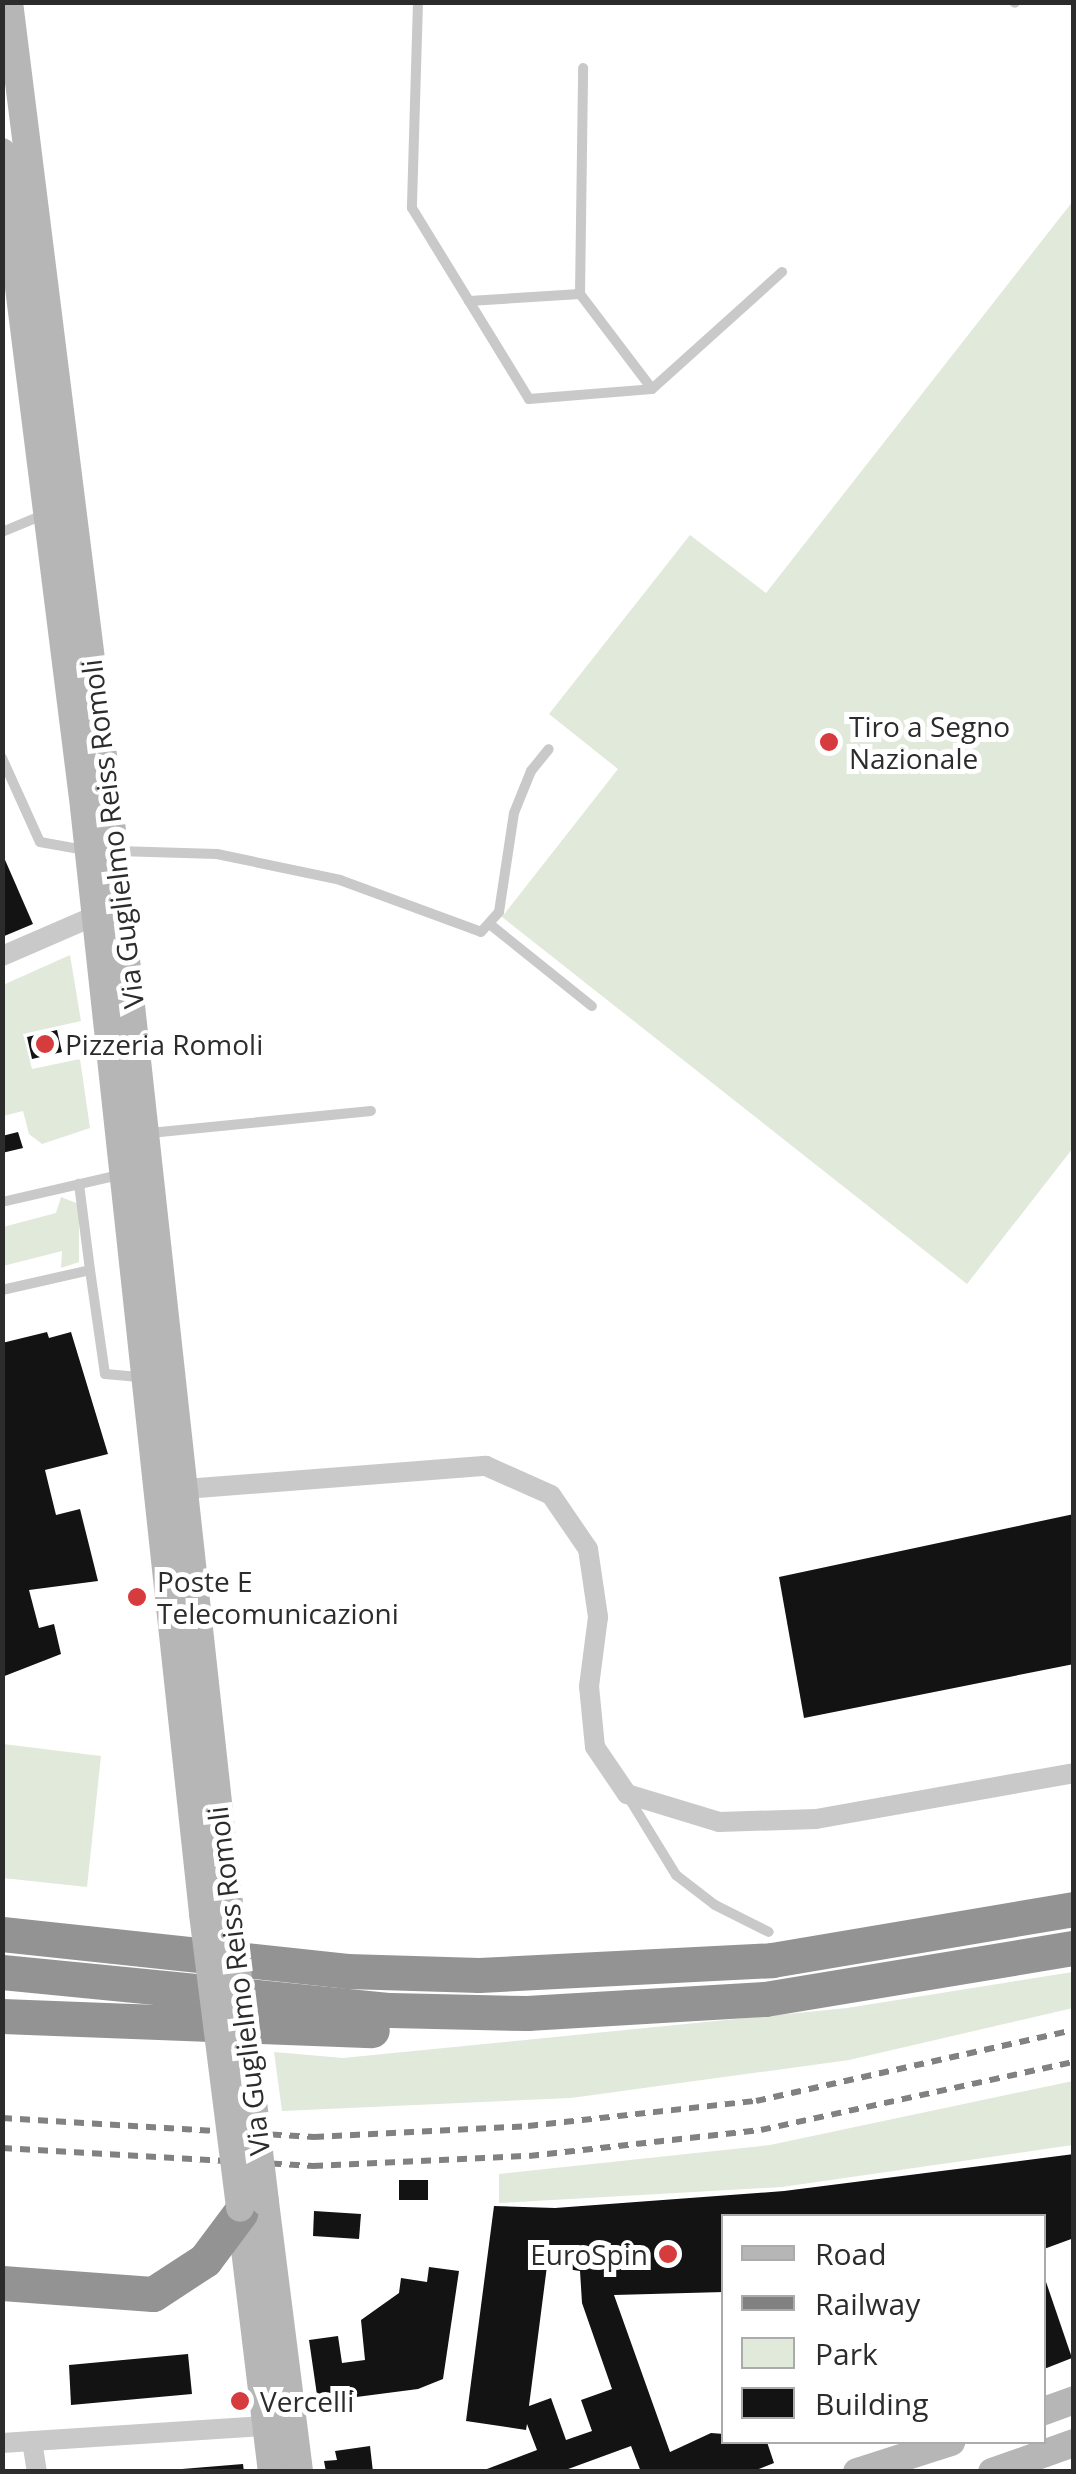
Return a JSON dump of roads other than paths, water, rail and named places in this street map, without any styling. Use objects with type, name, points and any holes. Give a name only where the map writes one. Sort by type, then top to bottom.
[{"type":"highway","points":[[2,1934],[347,1971],[479,1974],[772,1960],[1074,1909]]},
{"type":"highway","points":[[2,2016],[370,2030],[526,2013],[765,1999],[1074,1948]]},
{"type":"highway","points":[[2,1972],[390,2010],[526,2013]]},
{"type":"highway","points":[[2,2282],[153,2294],[205,2260],[248,2208]]},
{"type":"main road","name":"Via Guglielmo Reiss Romoli","points":[[9,2],[24,309]]},
{"type":"main road","name":"Via Guglielmo Reiss Romoli","points":[[2,152],[24,309],[60,512],[102,851],[248,2208],[280,2425],[299,2472]]},
{"type":"main road","points":[[1046,2410],[1074,2400]]},
{"type":"main road","name":"Via Guglielmo Reiss Romoli","points":[[272,2472],[280,2425]]},
{"type":"main road","points":[[992,2472],[1074,2443]]},
{"type":"main road","points":[[872,2469],[946,2444]]},
{"type":"street","points":[[2,956],[108,910]]},
{"type":"street","points":[[168,1490],[486,1466],[551,1495],[588,1548],[598,1617],[589,1686],[594,1747],[626,1794],[719,1822],[816,1819],[1074,1774]]},
{"type":"street","points":[[2,2443],[280,2425]]},
{"type":"street","points":[[32,2442],[37,2472]]},
{"type":"lane","points":[[418,2],[412,208],[528,399],[652,388],[782,272]]},
{"type":"lane","points":[[583,68],[580,294],[652,388]]},
{"type":"lane","points":[[470,301],[580,294]]},
{"type":"lane","points":[[2,532],[60,512]]},
{"type":"lane","points":[[492,926],[514,813],[531,771],[549,749]]},
{"type":"lane","points":[[2,758],[40,842],[102,851],[217,854],[340,880],[481,932],[492,926]]},
{"type":"lane","points":[[492,926],[592,1006]]},
{"type":"lane","points":[[132,1134],[371,1111]]},
{"type":"lane","points":[[2,1202],[135,1171]]},
{"type":"lane","points":[[79,1184],[105,1374],[156,1376]]},
{"type":"lane","points":[[2,1290],[90,1270]]},
{"type":"lane","points":[[626,1794],[676,1875],[714,1904],[770,1932]]},
{"type":"railway","points":[[2,2118],[314,2137],[528,2126],[756,2101],[1074,2030]]},
{"type":"railway","points":[[2,2148],[313,2166],[529,2156],[761,2130],[1074,2062]]},
{"type":"place","name":"Tiro a Segno Nazionale","points":[[829,742]]},
{"type":"place","name":"Pizzeria Romoli","points":[[45,1044]]},
{"type":"place","name":"Poste E Telecomunicazioni","points":[[137,1597]]},
{"type":"place","name":"EuroSpin","points":[[668,2254]]},
{"type":"place","name":"Vercelli","points":[[240,2401]]}]
